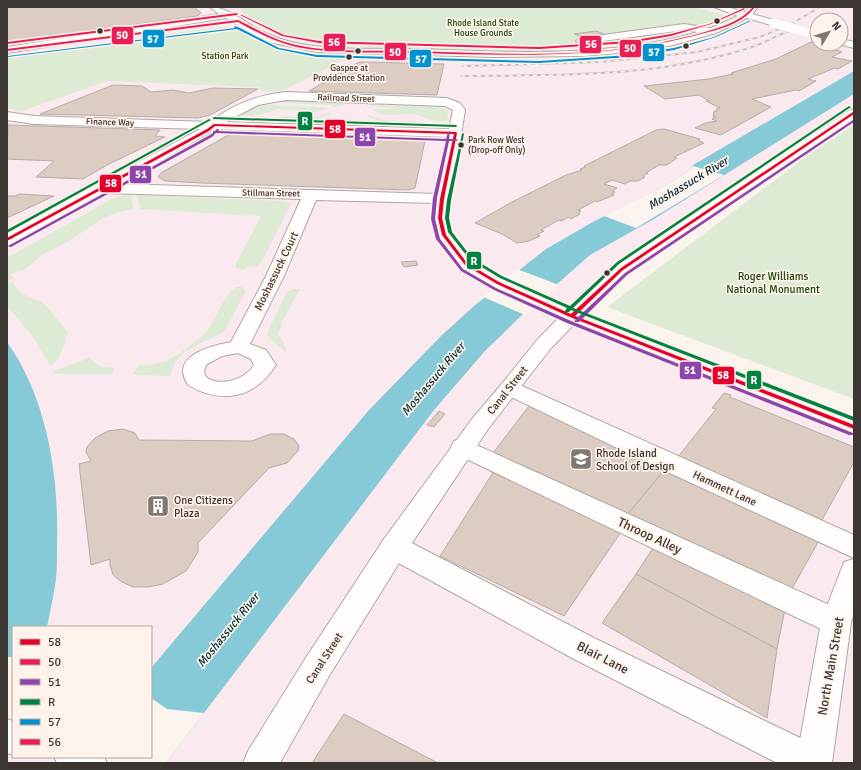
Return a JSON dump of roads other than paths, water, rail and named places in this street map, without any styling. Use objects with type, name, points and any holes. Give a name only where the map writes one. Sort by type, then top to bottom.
[{"type":"main road","points":[[718,7],[809,32]]},
{"type":"main road","points":[[29,47],[221,10],[274,40],[304,47],[337,50],[452,54],[592,52],[662,43],[710,31],[735,22],[747,15],[754,7]]},
{"type":"main road","points":[[7,50],[238,21]]},
{"type":"main road","points":[[581,41],[676,28],[710,31]]},
{"type":"main road","name":"Railroad Street","points":[[214,125],[220,119],[250,104],[272,97],[432,101],[456,106],[459,110],[456,133]]},
{"type":"main road","name":"Canal Street","points":[[261,763],[318,666],[394,547],[463,447],[511,388],[544,344],[622,269],[639,256],[854,113]]},
{"type":"main road","name":"Finance Way","points":[[7,116],[34,120],[456,133]]},
{"type":"main road","points":[[7,240],[208,130],[214,125]]},
{"type":"main road","points":[[456,133],[442,199],[440,218],[444,235],[466,264],[498,283],[572,316],[854,427]]},
{"type":"main road","name":"Stillman Street","points":[[100,188],[442,199]]},
{"type":"main road","name":"Moshassuck Court","points":[[238,347],[274,276],[311,194]]},
{"type":"main road","name":"Hammett Lane","points":[[511,388],[854,547]]},
{"type":"main road","name":"Throop Alley","points":[[463,447],[836,622]]},
{"type":"main road","name":"Blair Lane","points":[[394,547],[583,648],[814,763]]},
{"type":"main road","name":"North Main Street","points":[[814,763],[836,622],[854,570]]},
{"type":"main road","points":[[75,758],[89,763]]},
{"type":"water","name":"Moshassuck River","points":[[854,71],[854,94],[654,219],[590,255],[523,314],[485,351],[434,410],[166,763],[71,763],[152,758],[152,667],[369,410],[441,336],[474,306],[546,249],[591,223],[671,182],[690,170],[693,165]]},
{"type":"water","points":[[7,342],[21,365],[32,389],[48,440],[56,493],[57,562],[56,579],[47,626],[12,626],[12,724],[7,734]]},
{"type":"railway","points":[[463,66],[601,62],[697,52],[760,37],[791,24],[820,7]]},
{"type":"railway","points":[[461,76],[571,75],[645,70],[717,57],[756,45],[788,31]]},
{"type":"place","name":"Gaspee at Providence Station","points":[[349,57]]},
{"type":"place","name":"Park Row West (Drop-off Only)","points":[[461,145]]},
{"type":"place","name":"Rhode Island School of Design","points":[[581,459]]},
{"type":"place","name":"One Citizens Plaza","points":[[158,506]]},
{"type":"park label","name":"Rhode Island State House Grounds","points":[[483,28]]},
{"type":"park label","name":"Station Park","points":[[225,56]]},
{"type":"park label","name":"Roger Williams National Monument","points":[[773,282]]}]
